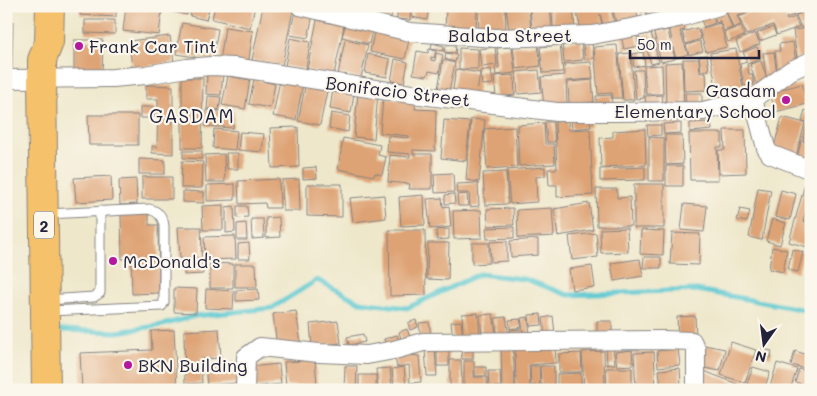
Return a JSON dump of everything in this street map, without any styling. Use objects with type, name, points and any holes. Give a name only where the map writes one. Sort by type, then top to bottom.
[{"type":"highway","name":"2","points":[[35,6],[35,43],[42,69],[46,390]]},
{"type":"highway","name":"2","points":[[42,69],[49,42],[50,6]]},
{"type":"street","name":"Balaba Street","points":[[300,6],[410,32],[496,38],[592,35],[636,28],[718,6]]},
{"type":"street","points":[[811,61],[790,71],[753,99],[766,148],[770,154],[811,170]]},
{"type":"street","name":"Bonifacio Street","points":[[6,79],[42,69],[114,78],[211,66],[234,67],[388,91],[557,112],[703,111],[753,99]]},
{"type":"street","points":[[245,390],[246,357],[260,347],[319,353],[367,355],[423,342],[664,340],[692,341],[696,349],[696,390]]},
{"type":"lane","points":[[44,214],[155,210],[163,220],[164,302],[159,306],[45,305]]},
{"type":"lane","points":[[45,305],[94,297],[100,293],[100,211]]},
{"type":"building","points":[[80,6],[116,6],[116,17],[80,15]]},
{"type":"building","points":[[126,6],[162,10],[159,35],[123,31]]},
{"type":"building","points":[[165,6],[189,6],[187,15],[164,10]]},
{"type":"building","points":[[192,6],[210,6],[206,20],[190,16]]},
{"type":"building","points":[[215,6],[255,6],[250,28],[212,19]]},
{"type":"building","points":[[263,6],[276,6],[293,10],[282,66],[252,60]]},
{"type":"building","points":[[370,6],[393,6],[391,18],[369,14]]},
{"type":"building","points":[[397,6],[411,6],[410,20],[397,19]]},
{"type":"building","points":[[414,6],[429,6],[427,20],[412,17]]},
{"type":"building","points":[[446,6],[477,6],[476,34],[445,31]]},
{"type":"building","points":[[478,6],[505,6],[506,30],[479,34]]},
{"type":"building","points":[[506,6],[529,6],[531,31],[509,33]]},
{"type":"building","points":[[530,6],[550,6],[552,30],[532,32]]},
{"type":"building","points":[[551,6],[573,6],[575,30],[554,32]]},
{"type":"building","points":[[575,6],[610,6],[616,26],[604,29],[600,14],[602,25],[581,30]]},
{"type":"building","points":[[612,6],[635,6],[639,21],[617,27]]},
{"type":"building","points":[[639,6],[657,6],[658,11],[647,14],[646,11],[641,12]]},
{"type":"building","points":[[660,6],[674,6],[675,10],[662,14]]},
{"type":"building","points":[[734,6],[744,6],[746,13],[737,16],[741,25],[733,28],[726,10]]},
{"type":"building","points":[[745,6],[807,6],[809,10],[786,18],[787,20],[795,17],[799,27],[777,35],[773,25],[746,35],[739,17],[748,13]]},
{"type":"building","points":[[725,9],[732,28],[724,31],[720,22],[716,23],[713,13]]},
{"type":"building","points":[[295,11],[313,15],[308,38],[290,35]]},
{"type":"building","points":[[808,11],[811,25],[801,28],[796,15]]},
{"type":"building","points":[[711,14],[715,23],[704,27],[700,18]]},
{"type":"building","points":[[347,19],[373,26],[369,44],[342,37]]},
{"type":"building","points":[[85,20],[115,20],[115,34],[85,33]]},
{"type":"building","points":[[317,20],[344,26],[334,75],[307,70]]},
{"type":"building","points":[[682,20],[685,30],[680,31],[688,54],[676,58],[672,45],[675,59],[661,62],[654,33],[668,30],[670,40],[672,40],[668,23]]},
{"type":"building","points":[[6,21],[13,21],[12,68],[6,68]]},
{"type":"building","points":[[182,23],[218,29],[213,60],[176,54]]},
{"type":"building","points":[[720,23],[727,47],[706,52],[699,29]]},
{"type":"building","points":[[741,26],[744,36],[728,42],[724,32]]},
{"type":"building","points":[[225,27],[253,31],[248,66],[220,62]]},
{"type":"building","points":[[375,27],[410,35],[405,59],[370,52]]},
{"type":"building","points":[[773,27],[776,35],[760,41],[757,33]]},
{"type":"building","points":[[697,28],[701,39],[686,44],[682,32]]},
{"type":"building","points":[[810,28],[811,56],[797,58],[793,30]]},
{"type":"building","points":[[636,31],[639,46],[624,49],[621,35]]},
{"type":"building","points":[[651,33],[659,62],[651,64],[645,42],[641,43],[639,36]]},
{"type":"building","points":[[755,33],[760,44],[740,52],[736,41]]},
{"type":"building","points":[[170,36],[174,62],[132,68],[129,41]]},
{"type":"building","points":[[290,38],[310,42],[306,69],[285,66]]},
{"type":"building","points":[[74,40],[103,40],[102,73],[74,73]]},
{"type":"building","points":[[345,40],[368,45],[361,78],[338,74]]},
{"type":"building","points":[[581,40],[583,60],[564,62],[562,43]]},
{"type":"building","points":[[700,41],[703,51],[689,55],[686,45]]},
{"type":"building","points":[[793,42],[796,63],[790,68],[777,70],[775,51],[780,51],[779,44]]},
{"type":"building","points":[[432,43],[444,46],[443,51],[431,49]]},
{"type":"building","points":[[592,43],[594,58],[585,60],[583,44]]},
{"type":"building","points":[[538,44],[541,66],[516,69],[513,47]]},
{"type":"building","points":[[560,45],[563,72],[543,73],[540,47]]},
{"type":"building","points":[[617,45],[622,98],[613,98],[612,93],[598,94],[594,47]]},
{"type":"building","points":[[446,46],[456,47],[455,53],[444,52]]},
{"type":"building","points":[[495,47],[497,65],[481,67],[479,49]]},
{"type":"building","points":[[512,47],[515,73],[496,75],[495,68],[499,67],[497,48]]},
{"type":"building","points":[[757,47],[761,59],[747,64],[754,84],[744,86],[740,64],[747,62],[743,52]]},
{"type":"building","points":[[459,48],[478,49],[478,69],[459,69]]},
{"type":"building","points":[[429,49],[436,51],[434,58],[431,57],[431,60],[435,61],[436,53],[443,55],[439,73],[429,71],[427,76],[413,74],[417,51],[428,53]]},
{"type":"building","points":[[736,49],[745,99],[719,104],[710,53]]},
{"type":"building","points":[[643,52],[645,65],[634,67],[632,54]]},
{"type":"building","points":[[774,52],[777,75],[766,77],[763,53]]},
{"type":"building","points":[[446,53],[457,55],[455,62],[445,59]]},
{"type":"building","points":[[631,53],[634,100],[623,100],[619,54]]},
{"type":"building","points":[[368,54],[390,59],[387,77],[365,73]]},
{"type":"building","points":[[707,55],[709,70],[701,71],[699,56]]},
{"type":"building","points":[[395,59],[408,62],[404,83],[391,81]]},
{"type":"building","points":[[683,59],[699,59],[700,73],[706,72],[707,90],[684,91]]},
{"type":"building","points":[[443,60],[455,63],[449,91],[438,89]]},
{"type":"building","points":[[761,61],[767,80],[756,83],[750,64]]},
{"type":"building","points":[[591,62],[593,79],[566,81],[567,106],[544,108],[541,77],[565,75],[564,64]]},
{"type":"building","points":[[682,62],[684,107],[666,108],[665,63]]},
{"type":"building","points":[[662,65],[663,94],[646,94],[644,66]]},
{"type":"building","points":[[456,69],[480,73],[476,100],[452,96]]},
{"type":"building","points":[[491,69],[493,84],[482,85],[480,71]]},
{"type":"building","points":[[539,70],[541,92],[518,94],[516,72]]},
{"type":"building","points":[[634,70],[643,70],[644,98],[636,99]]},
{"type":"building","points":[[207,72],[223,74],[221,95],[206,94]]},
{"type":"building","points":[[514,75],[515,95],[496,97],[494,76]]},
{"type":"building","points":[[228,76],[250,80],[245,109],[222,105]]},
{"type":"building","points":[[182,78],[203,78],[202,148],[182,148]]},
{"type":"building","points":[[254,79],[275,84],[270,108],[249,104]]},
{"type":"building","points":[[280,80],[303,84],[296,120],[273,116]]},
{"type":"building","points":[[592,80],[594,102],[569,103],[568,82]]},
{"type":"building","points":[[802,84],[807,104],[775,112],[770,92]]},
{"type":"building","points":[[811,84],[811,109],[810,109],[805,85]]},
{"type":"building","points":[[146,85],[173,86],[173,154],[152,153],[152,146],[157,147],[158,99],[146,99]]},
{"type":"building","points":[[305,87],[327,91],[320,125],[298,121]]},
{"type":"building","points":[[333,89],[354,93],[351,113],[330,109]]},
{"type":"building","points":[[358,92],[378,94],[374,139],[354,137]]},
{"type":"building","points":[[685,93],[702,93],[702,106],[686,106]]},
{"type":"building","points":[[611,95],[613,111],[597,112],[596,96]]},
{"type":"building","points":[[662,95],[663,105],[646,106],[645,96]]},
{"type":"building","points":[[208,96],[221,97],[219,110],[207,109]]},
{"type":"building","points":[[383,98],[416,101],[415,109],[436,110],[435,151],[413,150],[413,154],[432,154],[432,189],[409,189],[410,184],[388,182],[390,155],[410,157],[410,154],[387,152],[388,136],[409,138],[409,136],[380,133]]},
{"type":"building","points":[[140,107],[155,107],[154,118],[140,118]]},
{"type":"building","points":[[206,110],[234,112],[233,128],[205,126]]},
{"type":"building","points":[[805,110],[811,111],[811,142],[803,140],[807,122],[802,121]]},
{"type":"building","points":[[331,113],[350,116],[348,132],[329,128]]},
{"type":"building","points":[[88,115],[138,115],[138,145],[89,145]]},
{"type":"building","points":[[782,117],[805,123],[795,160],[772,154]]},
{"type":"building","points":[[6,119],[9,119],[10,154],[6,154]]},
{"type":"building","points":[[471,119],[485,120],[479,182],[466,180]]},
{"type":"building","points":[[590,119],[591,127],[572,129],[571,120]]},
{"type":"building","points":[[444,120],[470,122],[466,161],[441,158]]},
{"type":"building","points":[[568,121],[569,130],[590,129],[593,195],[557,197],[557,185],[549,185],[548,169],[557,169],[555,122]]},
{"type":"building","points":[[545,122],[553,122],[555,142],[547,142]]},
{"type":"building","points":[[711,122],[712,130],[690,132],[690,123]]},
{"type":"building","points":[[544,123],[545,144],[554,144],[555,164],[519,166],[517,125]]},
{"type":"building","points":[[681,123],[681,133],[664,134],[663,124]]},
{"type":"building","points":[[647,125],[661,125],[661,135],[648,136]]},
{"type":"building","points":[[298,127],[299,167],[272,168],[270,128]]},
{"type":"building","points":[[515,127],[517,167],[487,169],[484,129]]},
{"type":"building","points":[[214,129],[237,131],[235,150],[213,148]]},
{"type":"building","points":[[645,129],[646,165],[601,167],[600,138],[613,137],[613,131]]},
{"type":"building","points":[[724,130],[745,130],[746,173],[719,174],[718,150],[725,150]]},
{"type":"building","points":[[240,132],[264,134],[262,152],[238,150]]},
{"type":"building","points":[[689,133],[722,133],[722,147],[717,147],[718,180],[690,180]]},
{"type":"building","points":[[665,135],[682,135],[683,164],[666,165]]},
{"type":"building","points":[[649,137],[664,138],[664,181],[649,181]]},
{"type":"building","points":[[343,138],[380,145],[378,155],[386,157],[382,175],[375,173],[374,176],[338,169]]},
{"type":"building","points":[[801,141],[811,144],[811,168],[796,164]]},
{"type":"building","points":[[183,151],[202,151],[202,159],[183,158]]},
{"type":"building","points":[[226,153],[238,153],[238,169],[227,169]]},
{"type":"building","points":[[224,154],[225,182],[206,182],[205,155]]},
{"type":"building","points":[[139,159],[165,160],[165,174],[139,174]]},
{"type":"building","points":[[182,161],[203,162],[202,188],[181,188]]},
{"type":"building","points":[[666,166],[683,166],[683,186],[666,186]]},
{"type":"building","points":[[316,167],[317,178],[303,179],[303,168]]},
{"type":"building","points":[[545,167],[545,176],[536,177],[537,202],[510,204],[507,170]]},
{"type":"building","points":[[645,167],[645,180],[600,181],[600,169]]},
{"type":"building","points":[[506,172],[508,204],[485,205],[483,173]]},
{"type":"building","points":[[453,173],[454,192],[435,193],[434,174]]},
{"type":"building","points":[[111,176],[112,200],[76,202],[74,178]]},
{"type":"building","points":[[142,177],[172,177],[172,199],[142,199]]},
{"type":"building","points":[[136,179],[137,204],[120,205],[119,180]]},
{"type":"building","points":[[279,179],[280,208],[266,208],[265,203],[239,204],[238,181]]},
{"type":"building","points":[[299,179],[300,211],[283,211],[282,180]]},
{"type":"building","points":[[478,183],[479,206],[470,207],[469,193],[457,193],[456,184]]},
{"type":"building","points":[[235,184],[235,200],[207,201],[207,185]]},
{"type":"building","points":[[307,184],[342,184],[342,217],[307,216]]},
{"type":"building","points":[[634,184],[664,184],[664,228],[634,228]]},
{"type":"building","points":[[805,184],[811,185],[811,194],[803,221],[811,223],[811,248],[789,242]]},
{"type":"building","points":[[758,188],[771,190],[762,240],[749,237]]},
{"type":"building","points":[[596,189],[617,189],[617,198],[630,197],[631,226],[597,226]]},
{"type":"building","points":[[781,190],[796,194],[790,220],[775,217]]},
{"type":"building","points":[[183,191],[204,192],[204,203],[183,202]]},
{"type":"building","points":[[454,194],[455,203],[445,204],[445,195]]},
{"type":"building","points":[[467,194],[468,206],[458,206],[457,195]]},
{"type":"building","points":[[384,195],[386,218],[353,222],[350,198]]},
{"type":"building","points":[[424,195],[425,225],[401,226],[399,197]]},
{"type":"building","points":[[442,198],[443,207],[449,206],[451,227],[430,229],[427,199]]},
{"type":"building","points":[[589,203],[593,230],[558,236],[554,209]]},
{"type":"building","points":[[684,204],[707,206],[704,232],[681,230]]},
{"type":"building","points":[[223,205],[223,230],[203,230],[202,206]]},
{"type":"building","points":[[234,206],[235,232],[226,233],[226,207]]},
{"type":"building","points":[[237,206],[247,206],[248,217],[237,218]]},
{"type":"building","points":[[513,208],[514,225],[488,226],[487,209]]},
{"type":"building","points":[[552,208],[554,236],[518,238],[517,210]]},
{"type":"building","points":[[740,209],[750,211],[747,222],[737,220]]},
{"type":"building","points":[[481,210],[482,238],[454,239],[453,211]]},
{"type":"building","points":[[149,214],[149,225],[158,225],[159,293],[132,294],[131,259],[122,259],[121,215]]},
{"type":"building","points":[[279,217],[280,237],[266,238],[266,218]]},
{"type":"building","points":[[251,219],[263,219],[264,238],[252,239]]},
{"type":"building","points":[[772,219],[786,223],[780,245],[766,241]]},
{"type":"building","points":[[246,223],[247,240],[237,240],[237,224]]},
{"type":"building","points":[[178,227],[201,227],[202,258],[180,258]]},
{"type":"building","points":[[514,227],[514,238],[487,239],[486,228]]},
{"type":"building","points":[[627,228],[628,252],[601,253],[600,229]]},
{"type":"building","points":[[449,229],[449,239],[437,240],[436,230]]},
{"type":"building","points":[[389,230],[425,230],[426,295],[390,296]]},
{"type":"building","points":[[641,230],[664,231],[663,255],[640,254]]},
{"type":"building","points":[[596,233],[598,257],[572,260],[569,236]]},
{"type":"building","points":[[672,233],[700,234],[699,265],[670,264]]},
{"type":"building","points":[[235,236],[236,259],[205,260],[204,237]]},
{"type":"building","points":[[538,239],[538,255],[511,257],[510,241]]},
{"type":"building","points":[[507,241],[507,261],[491,262],[490,242]]},
{"type":"building","points":[[249,243],[250,259],[238,259],[238,244]]},
{"type":"building","points":[[428,243],[449,243],[448,280],[427,279]]},
{"type":"building","points":[[472,243],[489,243],[489,263],[472,264]]},
{"type":"building","points":[[772,247],[787,250],[783,272],[769,269]]},
{"type":"building","points":[[792,249],[803,252],[798,272],[788,270]]},
{"type":"building","points":[[644,257],[661,257],[661,268],[643,268]]},
{"type":"building","points":[[640,259],[643,276],[614,281],[611,263]]},
{"type":"building","points":[[202,262],[203,274],[184,275],[184,263]]},
{"type":"building","points":[[210,263],[233,264],[233,288],[210,288]]},
{"type":"building","points":[[235,264],[256,264],[257,287],[235,287]]},
{"type":"building","points":[[592,266],[595,287],[572,290],[569,269]]},
{"type":"building","points":[[174,288],[197,289],[196,313],[174,312]]},
{"type":"building","points":[[206,289],[234,291],[233,309],[205,308]]},
{"type":"building","points":[[258,289],[259,300],[236,301],[236,290]]},
{"type":"building","points":[[296,311],[301,344],[277,347],[273,314]]},
{"type":"building","points":[[478,313],[480,335],[463,336],[462,314]]},
{"type":"building","points":[[493,314],[496,334],[482,335],[480,315]]},
{"type":"building","points":[[541,314],[542,325],[530,326],[529,315]]},
{"type":"building","points":[[553,316],[555,334],[545,336],[543,318]]},
{"type":"building","points":[[695,316],[696,337],[678,337],[677,317]]},
{"type":"building","points":[[506,317],[509,336],[498,337],[495,318]]},
{"type":"building","points":[[528,317],[530,334],[510,336],[510,330],[522,329],[523,331],[521,318]]},
{"type":"building","points":[[520,319],[522,327],[510,329],[509,320]]},
{"type":"building","points":[[416,320],[418,327],[410,330],[408,323]]},
{"type":"building","points":[[338,321],[341,343],[312,346],[310,324]]},
{"type":"building","points":[[461,321],[463,337],[453,338],[451,322]]},
{"type":"building","points":[[597,321],[612,321],[612,333],[597,333]]},
{"type":"building","points":[[429,322],[431,336],[421,338],[419,323]]},
{"type":"building","points":[[219,329],[221,358],[201,359],[202,383],[185,384],[184,331]]},
{"type":"building","points":[[407,329],[411,340],[402,343],[399,332]]},
{"type":"building","name":"BKN Building","points":[[174,330],[177,389],[82,390],[80,353],[152,350],[151,331]]},
{"type":"building","points":[[363,334],[365,342],[349,345],[347,337]]},
{"type":"building","points":[[397,335],[400,344],[387,348],[384,339]]},
{"type":"building","points":[[731,342],[756,350],[745,383],[721,375]]},
{"type":"building","points":[[704,345],[725,349],[720,371],[700,367]]},
{"type":"building","points":[[461,346],[473,346],[473,359],[462,359]]},
{"type":"building","points":[[501,346],[513,346],[515,388],[502,388]]},
{"type":"building","points":[[515,346],[555,346],[556,363],[529,365],[530,388],[516,388]]},
{"type":"building","points":[[613,346],[615,364],[607,365],[606,347]]},
{"type":"building","points":[[449,348],[449,366],[437,366],[437,349]]},
{"type":"building","points":[[435,349],[437,376],[427,376],[425,350]]},
{"type":"building","points":[[678,349],[680,365],[658,367],[657,351]]},
{"type":"building","points":[[762,349],[772,351],[771,358],[760,355]]},
{"type":"building","points":[[632,350],[633,365],[617,366],[615,352]]},
{"type":"building","points":[[604,351],[605,387],[584,388],[582,352]]},
{"type":"building","points":[[795,351],[811,356],[811,370],[791,365]]},
{"type":"building","points":[[654,352],[656,390],[636,390],[634,353]]},
{"type":"building","points":[[581,353],[582,372],[559,372],[559,354]]},
{"type":"building","points":[[411,355],[419,356],[421,382],[410,383],[409,365],[397,367],[395,358]]},
{"type":"building","points":[[315,360],[317,384],[286,386],[284,362]]},
{"type":"building","points":[[450,360],[461,360],[462,386],[450,386]]},
{"type":"building","points":[[464,361],[474,361],[474,377],[487,377],[487,386],[464,387]]},
{"type":"building","points":[[236,362],[238,383],[207,385],[205,365]]},
{"type":"building","points":[[777,363],[797,369],[790,390],[769,390]]},
{"type":"building","points":[[279,364],[281,384],[251,387],[249,367]]},
{"type":"building","points":[[345,366],[357,366],[356,390],[344,389]]},
{"type":"building","points":[[530,366],[539,366],[540,385],[531,386]]},
{"type":"building","points":[[540,366],[554,366],[554,385],[541,385]]},
{"type":"building","points":[[404,367],[406,386],[394,387],[392,369]]},
{"type":"building","points":[[475,367],[486,367],[486,376],[475,376]]},
{"type":"building","points":[[753,367],[770,372],[764,390],[747,384]]},
{"type":"building","points":[[390,368],[392,387],[378,388],[376,369]]},
{"type":"building","points":[[606,368],[632,368],[632,388],[607,388]]},
{"type":"building","points":[[680,368],[681,386],[661,388],[659,370]]},
{"type":"building","points":[[699,369],[737,384],[735,390],[699,390]]},
{"type":"building","points":[[799,369],[811,372],[811,387],[795,382]]},
{"type":"building","points":[[488,371],[500,371],[501,387],[489,387]]},
{"type":"building","points":[[581,373],[581,386],[557,387],[557,374]]},
{"type":"building","points":[[359,375],[376,375],[376,390],[359,390]]},
{"type":"waterway","points":[[58,330],[117,332],[162,325],[195,316],[272,308],[317,280],[360,302],[407,308],[479,274],[525,279],[568,295],[697,290],[811,311]]},
{"type":"place","name":"Frank Car Tint","points":[[79,46]]},
{"type":"place","name":"Gasdam Elementary School","points":[[786,100]]},
{"type":"place","name":"McDonald's","points":[[113,261]]},
{"type":"place","name":"BKN Building","points":[[128,365]]},
{"type":"district","name":"GASDAM","points":[[192,115]]}]
